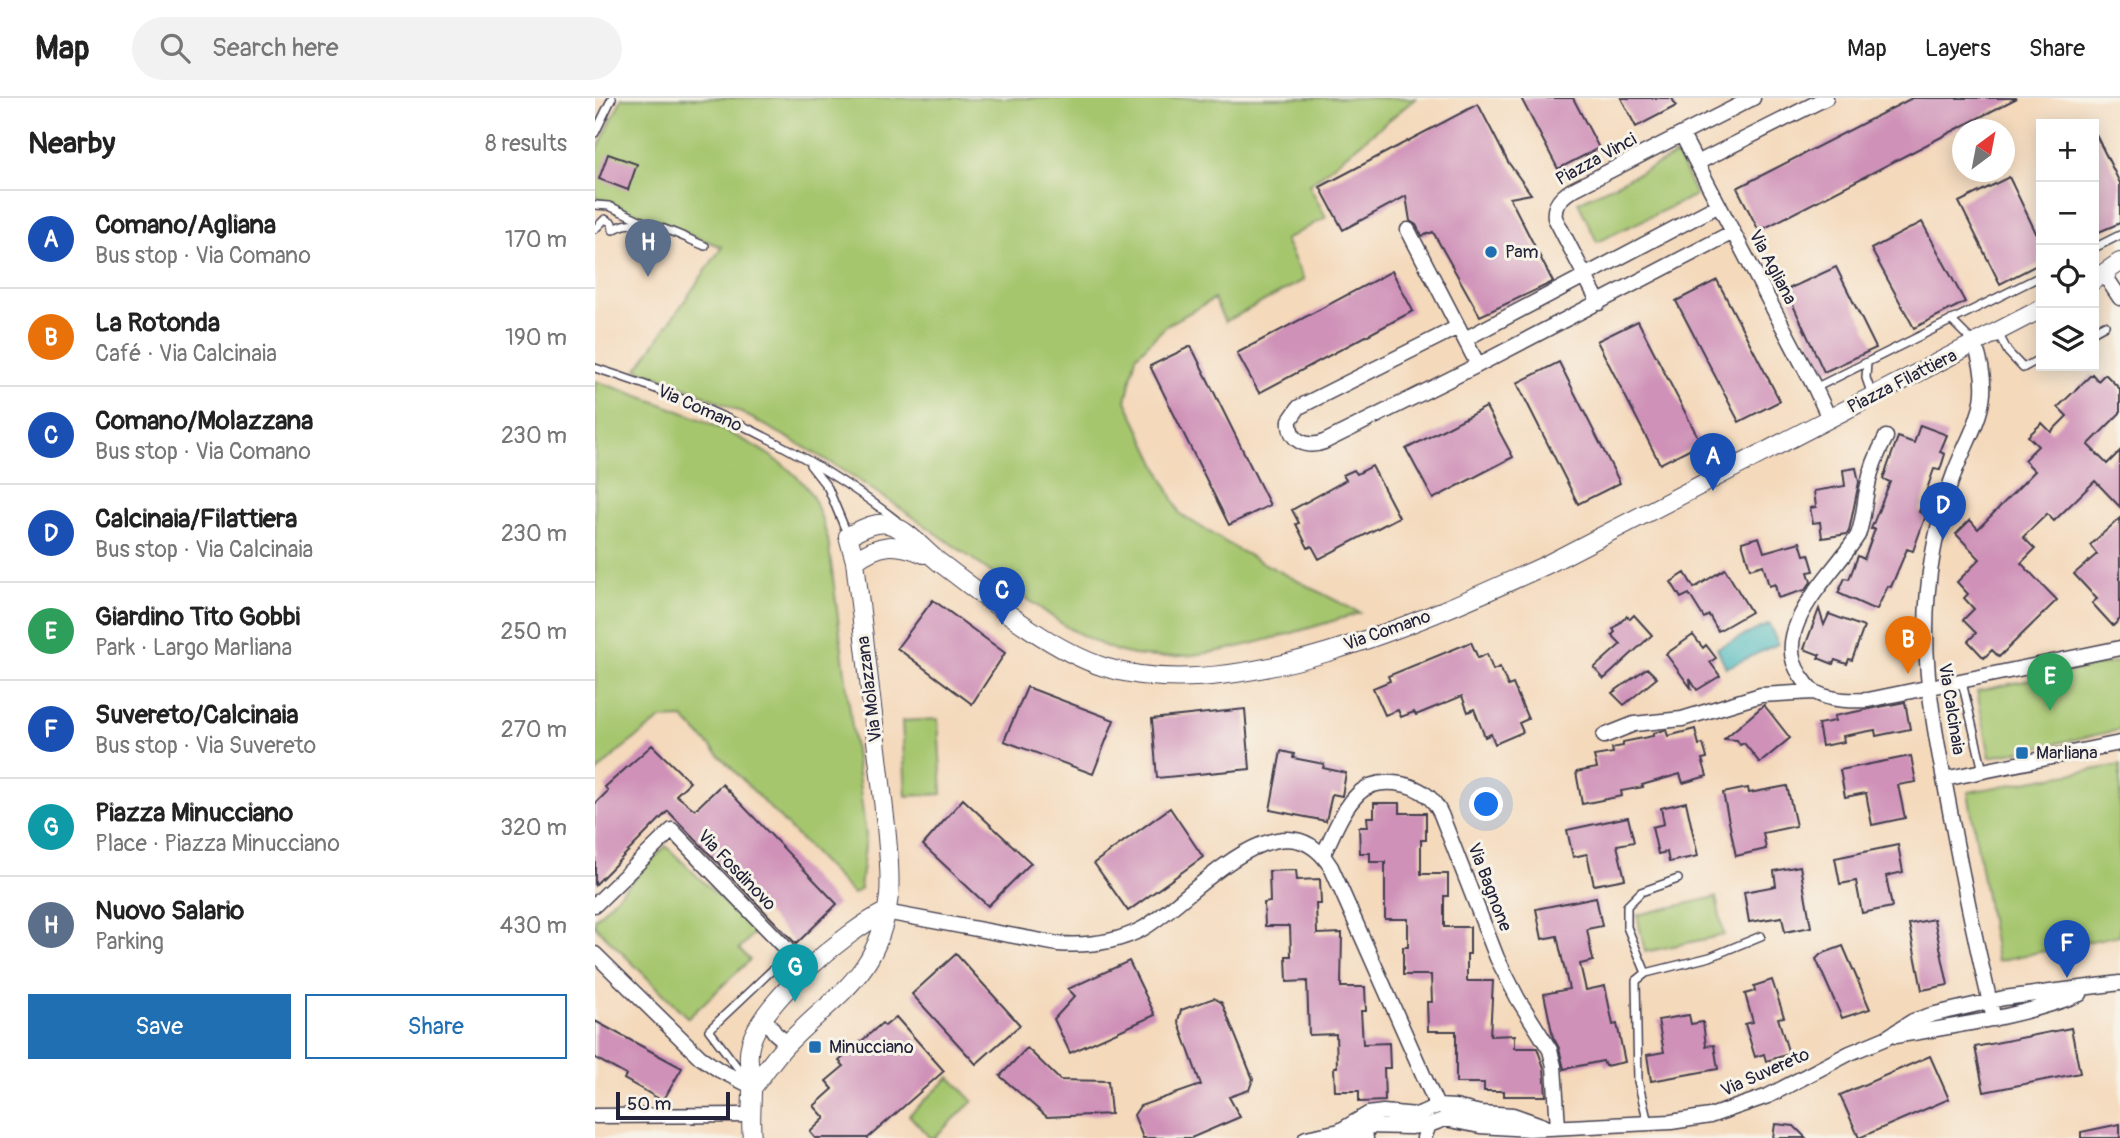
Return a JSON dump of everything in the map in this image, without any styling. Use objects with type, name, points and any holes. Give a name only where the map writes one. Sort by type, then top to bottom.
[{"type":"street","name":"Piazza Vinci","points":[[1599,303],[1555,218],[1554,210],[1559,201],[1572,190],[1753,98]]},
{"type":"street","points":[[1697,163],[1826,98]]},
{"type":"street","name":"Via Agliana","points":[[1682,135],[1829,418]]},
{"type":"street","points":[[1719,205],[1584,276],[1299,407],[1290,420],[1292,434],[1304,444],[1319,444],[1478,365],[1733,232]]},
{"type":"street","points":[[1408,230],[1478,365]]},
{"type":"street","points":[[2120,262],[2099,277],[2120,299]]},
{"type":"street","name":"Piazza Filattiera","points":[[1829,418],[2036,312]]},
{"type":"street","name":"Via Calcinaia","points":[[1975,345],[1984,375],[1983,401],[1979,419],[1950,486],[1934,546],[1925,653],[1928,690],[1944,779],[1994,1019]]},
{"type":"street","name":"Via Comano","points":[[848,536],[876,524],[890,524],[908,535],[936,560],[1050,640],[1094,663],[1161,677],[1240,674],[1345,645],[1496,588],[1546,565],[1829,418]]},
{"type":"street","points":[[1813,692],[1793,664],[1790,649],[1794,632],[1805,608],[1858,535],[1868,484],[1877,453],[1886,437]]},
{"type":"street","name":"Via Molazzana","points":[[753,1087],[787,1044],[857,978],[877,942],[885,912],[889,878],[886,826],[855,562],[848,536]]},
{"type":"street","points":[[855,562],[872,550],[896,545],[936,560]]},
{"type":"street","points":[[1604,736],[1634,724],[1682,719],[1761,695],[1813,692],[1847,701],[1868,701],[2120,648]]},
{"type":"street","points":[[1944,779],[2120,743]]},
{"type":"street","name":"Via Bagnone","points":[[1323,855],[1350,805],[1359,793],[1370,786],[1382,783],[1402,784],[1420,791],[1434,802],[1497,958],[1518,999],[1550,1050],[1554,1066],[1554,1128]]},
{"type":"street","name":"Via Fosdinovo","points":[[595,905],[672,830],[791,953]]},
{"type":"street","points":[[752,1138],[749,1115],[753,1087],[748,1069],[750,1049],[764,1017],[808,971],[850,934],[885,912],[1058,944],[1107,942],[1131,934],[1151,923],[1256,846],[1270,840],[1289,839],[1305,843],[1323,855],[1349,904],[1437,1106]]},
{"type":"street","points":[[791,953],[808,971]]},
{"type":"street","points":[[595,954],[688,1046],[719,1070],[753,1087]]},
{"type":"street","name":"Via Suvereto","points":[[1427,1132],[1440,1119],[1490,1127],[1529,1129],[1697,1118],[1747,1105],[1931,1014],[1989,1001],[2120,983]]},
{"type":"street","name":"Via Suvereto","points":[[1886,1038],[2035,1010],[2094,988]]},
{"type":"street","points":[[764,1017],[787,1044]]},
{"type":"street","points":[[1336,1133],[1368,1114],[1383,1112],[1417,1115],[1437,1106],[1513,1115],[1554,1128]]},
{"type":"street","points":[[595,1116],[749,1115]]},
{"type":"street","points":[[1456,1122],[1462,1128],[1465,1138]]},
{"type":"street","points":[[1306,1138],[1364,1126],[1410,1127],[1427,1132]]},
{"type":"street","name":"Via Suvereto","points":[[1504,1138],[1529,1129]]},
{"type":"street","points":[[1336,1133],[1366,1138]]},
{"type":"lane","points":[[595,134],[612,98]]},
{"type":"lane","points":[[595,205],[620,211],[705,246]]},
{"type":"lane","points":[[595,229],[601,220],[607,219],[613,224],[613,230],[628,222],[648,224]]},
{"type":"lane","points":[[2099,246],[2120,235]]},
{"type":"lane","name":"Piazza Filattiera","points":[[1815,387],[2036,278]]},
{"type":"lane","name":"Piazza Filattiera","points":[[1951,320],[1975,345]]},
{"type":"lane","points":[[2099,328],[2105,324]]},
{"type":"lane","points":[[1998,333],[2008,352],[2023,368],[2036,361]]},
{"type":"lane","points":[[1867,362],[1866,378],[1873,396]]},
{"type":"lane","name":"Via Comano","points":[[595,368],[676,395],[726,417],[802,457],[839,478],[893,517],[923,543],[936,560]]},
{"type":"lane","name":"Via Comano","points":[[802,457],[822,478],[836,504]]},
{"type":"lane","name":"Via Molazzana","points":[[836,504],[848,536]]},
{"type":"lane","points":[[1962,682],[1983,771]]},
{"type":"lane","points":[[1646,973],[1627,928],[1627,906],[1641,892],[1678,880]]},
{"type":"lane","points":[[1648,1123],[1638,1081],[1636,981],[1646,973],[1710,957],[1761,936]]},
{"type":"lane","points":[[753,1087],[709,1030],[791,953]]},
{"type":"green space","points":[[622,98],[1416,98],[1309,185],[1326,217],[1285,240],[1304,280],[1225,322],[1214,299],[1167,325],[1136,356],[1126,401],[1180,514],[1240,551],[1360,613],[1271,639],[1206,653],[1175,657],[1144,656],[1117,651],[1068,628],[914,518],[808,449],[696,392],[637,369],[722,247],[595,197],[595,154]]},
{"type":"green space","points":[[1677,155],[1696,195],[1597,242],[1578,202]]},
{"type":"green space","points":[[595,381],[680,411],[743,440],[795,475],[814,499],[828,539],[866,837],[860,889],[853,894],[683,718],[661,719],[619,751],[595,774]]},
{"type":"green space","points":[[2120,661],[2120,730],[1990,757],[1977,691]]},
{"type":"green space","points":[[938,719],[942,794],[906,796],[902,721]]},
{"type":"green space","points":[[2120,765],[2120,935],[1997,961],[1968,792]]},
{"type":"green space","points":[[666,846],[755,932],[739,949],[750,960],[688,1018],[595,926],[595,919]]},
{"type":"green space","points":[[1716,897],[1724,935],[1645,952],[1637,915]]},
{"type":"green space","points":[[950,1077],[973,1101],[934,1138],[930,1138],[909,1115]]},
{"type":"water","points":[[1769,624],[1778,644],[1726,668],[1717,648]]},
{"type":"building","points":[[1521,98],[1573,98],[1599,148],[1558,169]]},
{"type":"building","points":[[1621,98],[1672,98],[1676,106],[1636,127]]},
{"type":"building","points":[[1912,98],[2017,98],[1976,119],[1952,119],[1952,132],[1759,231],[1737,188]]},
{"type":"building","points":[[1478,104],[1508,162],[1531,194],[1510,198],[1553,282],[1480,316],[1433,232],[1422,236],[1416,225],[1410,221],[1406,196],[1343,230],[1320,187]]},
{"type":"building","points":[[2099,141],[2120,183],[2120,223],[2099,232]]},
{"type":"building","points":[[608,154],[637,164],[628,190],[599,179]]},
{"type":"building","points":[[1999,182],[2011,182],[2036,233],[2036,266],[2000,284],[1959,202]]},
{"type":"building","points":[[1922,222],[1965,302],[1914,328],[1871,249]]},
{"type":"building","points":[[1836,267],[1876,348],[1824,372],[1786,290]]},
{"type":"building","points":[[1392,271],[1413,311],[1259,393],[1237,353]]},
{"type":"building","points":[[1717,280],[1780,401],[1739,422],[1676,301]]},
{"type":"building","points":[[1638,321],[1701,443],[1660,464],[1597,341]]},
{"type":"building","points":[[1191,346],[1270,505],[1229,525],[1150,366]]},
{"type":"building","points":[[1559,362],[1620,483],[1578,504],[1517,383]]},
{"type":"building","points":[[2092,374],[2098,381],[2105,374],[2120,389],[2120,413],[2088,445],[2107,464],[2120,451],[2120,507],[2095,481],[2054,521],[2047,514],[2023,537],[2035,549],[2021,563],[2057,600],[1999,657],[1992,650],[1984,658],[1968,641],[1976,633],[1963,620],[1974,609],[1964,598],[1968,594],[1957,582],[1980,559],[1956,534],[1970,520],[1978,529],[2035,471],[2024,460],[2038,446],[2028,436],[2042,423],[2051,432],[2067,416],[2058,407]]},
{"type":"building","points":[[1486,407],[1513,457],[1433,499],[1406,449]]},
{"type":"building","points":[[1920,425],[1947,435],[1940,452],[1945,454],[1940,470],[1934,469],[1919,512],[1926,515],[1913,551],[1907,549],[1891,587],[1888,586],[1877,609],[1871,608],[1838,593],[1845,578],[1849,579],[1858,556],[1864,559],[1875,529],[1871,529],[1890,482],[1883,479],[1898,437],[1914,443]]},
{"type":"building","points":[[1372,466],[1399,517],[1319,559],[1312,546],[1308,548],[1292,510],[1346,480],[1343,475],[1354,470],[1357,474]]},
{"type":"building","points":[[1856,468],[1859,482],[1849,531],[1847,534],[1822,538],[1820,522],[1813,523],[1810,508],[1816,507],[1814,491],[1845,486],[1843,470]]},
{"type":"building","points":[[2120,518],[2120,619],[2113,626],[2092,603],[2097,599],[2074,574],[2097,554],[2090,545]]},
{"type":"building","points":[[1759,537],[1764,552],[1800,542],[1804,555],[1809,554],[1814,571],[1808,572],[1811,582],[1805,590],[1778,598],[1775,584],[1769,586],[1763,565],[1750,569],[1742,542]]},
{"type":"building","points":[[1725,569],[1751,612],[1718,631],[1709,615],[1704,618],[1689,594],[1681,598],[1671,582],[1685,573],[1694,588]]},
{"type":"building","points":[[933,600],[1005,653],[972,704],[897,648]]},
{"type":"building","points":[[1819,609],[1824,625],[1829,614],[1864,627],[1852,660],[1849,659],[1847,664],[1835,660],[1833,664],[1804,649]]},
{"type":"building","points":[[1634,615],[1652,635],[1604,679],[1594,668],[1621,644],[1612,635],[1615,632],[1613,629],[1627,616],[1630,619]]},
{"type":"building","points":[[1693,635],[1703,648],[1706,645],[1716,658],[1710,662],[1720,676],[1697,690],[1690,679],[1691,688],[1666,654]]},
{"type":"building","points":[[1471,642],[1478,658],[1487,654],[1493,670],[1500,667],[1508,686],[1513,684],[1528,719],[1519,723],[1523,732],[1495,744],[1491,734],[1485,737],[1474,709],[1468,712],[1462,696],[1416,715],[1414,712],[1401,717],[1398,710],[1385,715],[1373,688],[1390,681],[1388,676]]},
{"type":"building","points":[[1647,668],[1657,678],[1624,705],[1612,693]]},
{"type":"building","points":[[1027,687],[1114,720],[1093,774],[1004,741]]},
{"type":"building","points":[[1905,702],[1910,729],[1876,736],[1875,730],[1843,736],[1844,742],[1822,746],[1818,724],[1835,721],[1834,716]]},
{"type":"building","points":[[1764,705],[1790,738],[1760,763],[1744,743],[1740,745],[1737,740],[1724,739]]},
{"type":"building","points":[[1245,709],[1250,769],[1157,778],[1152,719]]},
{"type":"building","points":[[1695,729],[1699,745],[1703,744],[1707,758],[1702,759],[1707,776],[1683,783],[1680,774],[1642,785],[1643,787],[1621,791],[1622,796],[1582,804],[1576,772],[1597,768],[1594,756],[1613,753],[1612,748],[1623,746],[1623,742],[1653,736],[1653,733],[1666,730],[1668,736]]},
{"type":"building","points":[[652,745],[690,782],[676,795],[695,810],[722,784],[837,904],[796,944],[668,811],[595,885],[595,804],[608,791],[605,787]]},
{"type":"building","points":[[1281,751],[1294,754],[1293,758],[1324,764],[1323,768],[1346,773],[1342,796],[1332,794],[1326,821],[1270,810]]},
{"type":"building","points":[[1911,756],[1916,782],[1898,785],[1905,818],[1872,825],[1866,793],[1845,797],[1840,770]]},
{"type":"building","points":[[1787,786],[1796,826],[1763,833],[1766,849],[1736,856],[1723,793],[1748,788],[1749,793]]},
{"type":"building","points":[[963,799],[1031,863],[988,906],[923,845]]},
{"type":"building","points":[[1686,802],[1698,856],[1669,862],[1667,852],[1658,854],[1652,827],[1664,824],[1661,808]]},
{"type":"building","points":[[1374,803],[1400,803],[1400,813],[1426,813],[1426,840],[1421,840],[1421,874],[1448,874],[1448,896],[1444,896],[1444,927],[1470,927],[1467,981],[1493,981],[1490,1036],[1515,1035],[1515,1048],[1537,1048],[1544,1068],[1546,1096],[1504,1096],[1504,1091],[1484,1091],[1484,1083],[1456,1083],[1456,1031],[1428,1031],[1427,1002],[1432,1002],[1431,975],[1403,975],[1403,947],[1408,947],[1408,919],[1385,919],[1385,862],[1370,862],[1370,853],[1360,853],[1359,827],[1368,827],[1367,817],[1374,817]]},
{"type":"building","points":[[1170,808],[1203,857],[1128,911],[1094,863]]},
{"type":"building","points":[[1628,817],[1634,842],[1617,845],[1625,879],[1594,885],[1587,854],[1573,857],[1567,830]]},
{"type":"building","points":[[1898,845],[1903,872],[1886,876],[1892,907],[1862,913],[1856,881],[1840,884],[1835,858]]},
{"type":"building","points":[[1800,866],[1811,927],[1785,932],[1782,917],[1749,922],[1744,892],[1776,886],[1774,871]]},
{"type":"building","points":[[1296,870],[1297,880],[1320,879],[1321,904],[1316,904],[1317,934],[1342,933],[1341,987],[1365,987],[1366,1011],[1361,1011],[1363,1044],[1389,1043],[1390,1068],[1384,1068],[1385,1101],[1359,1102],[1359,1091],[1335,1091],[1336,1034],[1309,1035],[1307,981],[1287,982],[1286,956],[1291,956],[1290,926],[1265,926],[1264,903],[1270,902],[1269,871]]},
{"type":"building","points":[[1596,897],[1602,926],[1587,929],[1593,961],[1580,964],[1586,990],[1605,986],[1613,1025],[1617,1024],[1625,1062],[1605,1066],[1603,1061],[1564,1069],[1553,1037],[1544,994],[1569,989],[1557,936],[1542,939],[1536,909]]},
{"type":"building","points":[[1934,919],[1948,985],[1922,990],[1909,924]]},
{"type":"building","points":[[1843,946],[1870,1009],[1842,1018],[1816,959],[1821,954]]},
{"type":"building","points":[[956,954],[1020,1025],[976,1064],[912,994]]},
{"type":"building","points":[[1129,961],[1155,1015],[1070,1053],[1054,1019],[1075,996],[1068,989]]},
{"type":"building","points":[[1772,980],[1784,1017],[1778,1018],[1789,1054],[1766,1061],[1764,1054],[1755,1057],[1745,1024],[1753,1022],[1745,994],[1755,991],[1754,986]]},
{"type":"building","points":[[1214,998],[1222,1003],[1253,1079],[1249,1090],[1229,1097],[1240,1117],[1191,1138],[1143,1138],[1134,1115],[1140,1106],[1201,1085],[1178,1021],[1181,1010]]},
{"type":"building","points":[[1689,1015],[1691,1024],[1703,1022],[1706,1046],[1714,1045],[1718,1069],[1651,1081],[1647,1055],[1664,1052],[1658,1020]]},
{"type":"building","points":[[896,1017],[944,1071],[868,1138],[815,1138],[810,1132],[825,1118],[814,1106],[833,1089],[826,1081],[844,1066],[839,1061],[882,1023],[885,1026]]},
{"type":"building","points":[[595,1021],[682,1068],[663,1101],[624,1079],[626,1075],[595,1058]]},
{"type":"building","points":[[2071,1028],[2080,1073],[1984,1092],[1975,1047]]},
{"type":"building","points":[[1027,1048],[1060,1080],[1108,1081],[1111,1114],[1047,1117],[1000,1076]]},
{"type":"building","points":[[1930,1056],[1949,1099],[1859,1138],[1840,1095]]},
{"type":"building","points":[[1775,1124],[1794,1126],[1806,1138],[1773,1138]]},
{"type":"building","points":[[2120,1124],[2120,1138],[2081,1138],[2081,1132]]},
{"type":"place","name":"Pam","points":[[1491,252]]},
{"type":"place","name":"Nuovo Salario","points":[[648,277]]},
{"type":"place","name":"Comano/Agliana","points":[[1713,491]]},
{"type":"place","name":"Calcinaia/Filattiera","points":[[1943,540]]},
{"type":"place","name":"Comano/Molazzana","points":[[1002,625]]},
{"type":"place","name":"La Rotonda","points":[[1908,674]]},
{"type":"place","name":"Giardino Tito Gobbi","points":[[2050,711]]},
{"type":"place","name":"Marliana","points":[[2022,753]]},
{"type":"place","name":"Suvereto/Calcinaia","points":[[2067,978]]},
{"type":"place","name":"Piazza Minucciano","points":[[795,1002]]},
{"type":"place","name":"Minucciano","points":[[815,1047]]}]
